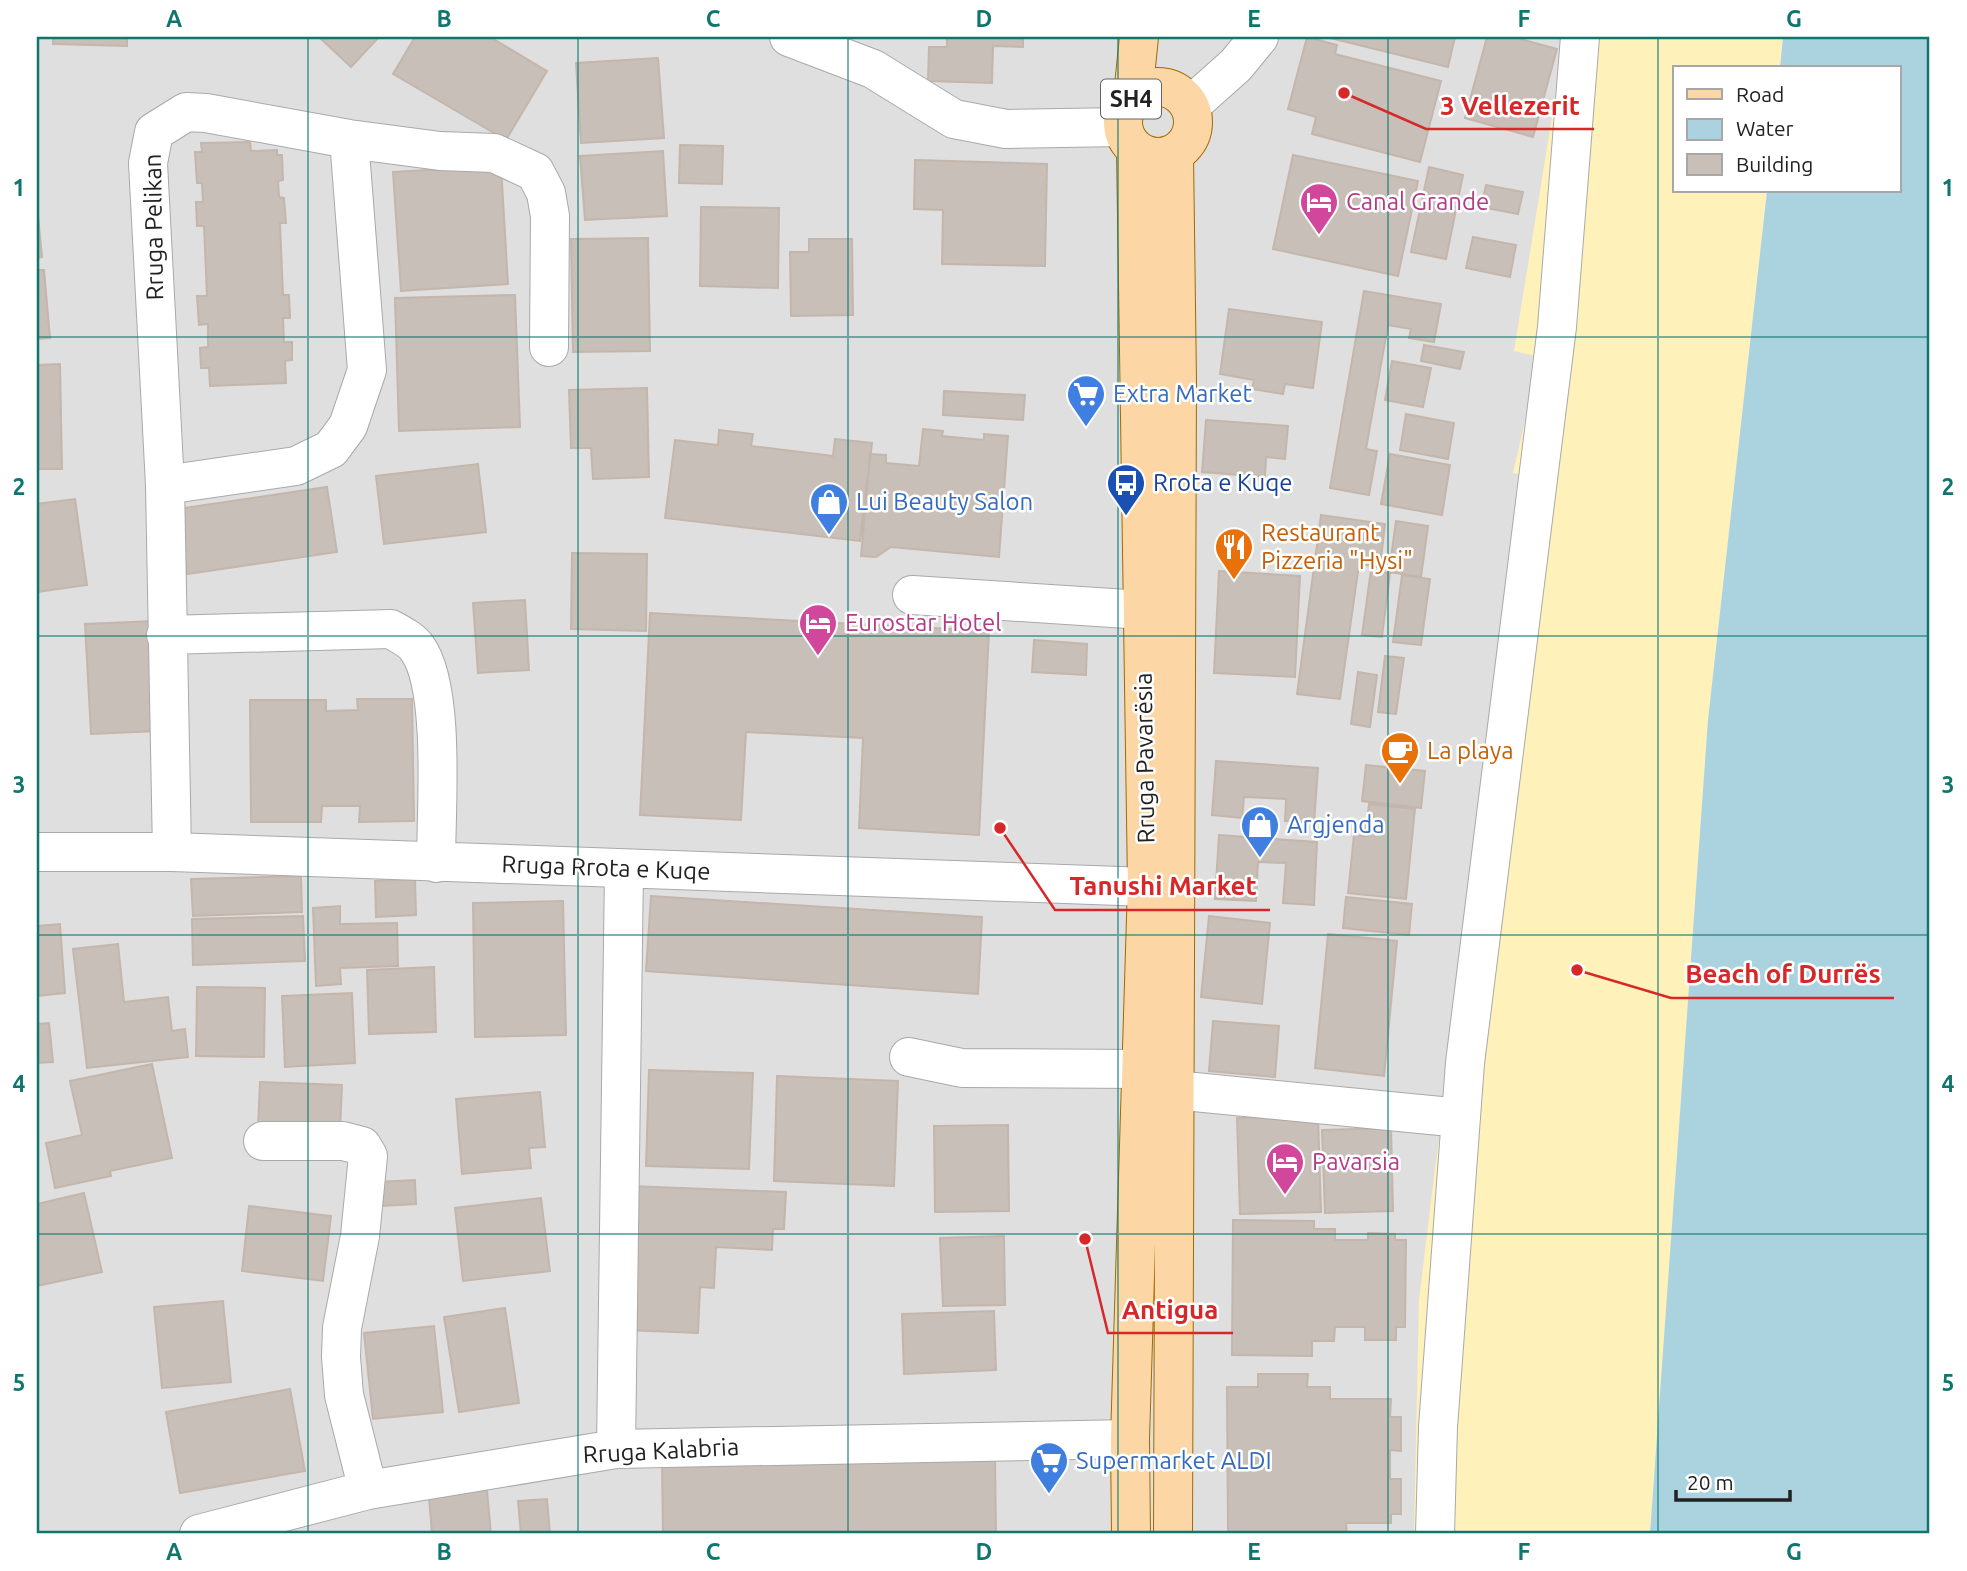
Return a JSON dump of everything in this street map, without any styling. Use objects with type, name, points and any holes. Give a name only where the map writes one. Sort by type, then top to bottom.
[{"type":"main road","name":"Rruga Pavarësia","points":[[1141,37],[1149,113],[1143,610],[1174,1090],[1173,1534]]},
{"type":"main road","name":"SH4","points":[[1149,113],[1192,133],[1185,145],[1174,154],[1161,158],[1148,157],[1149,113]]},
{"type":"main road","name":"Rruga Pavarësia","points":[[1131,1534],[1130,1439],[1142,1069],[1161,887],[1177,382],[1174,154]]},
{"type":"street","points":[[789,37],[873,69],[954,119],[1006,129],[1149,113],[1236,65],[1259,37]]},
{"type":"street","points":[[851,37],[873,69]]},
{"type":"street","points":[[1435,1534],[1438,1427],[1461,1118],[1558,327],[1580,37]]},
{"type":"street","name":"Rruga Pelikan","points":[[172,852],[165,485],[148,163],[154,132],[186,112],[349,139],[440,150],[494,153],[535,172],[546,193],[550,216],[549,347]]},
{"type":"street","points":[[165,485],[296,466],[331,449],[348,426],[367,370],[349,139]]},
{"type":"street","points":[[912,595],[1143,610]]},
{"type":"street","points":[[166,635],[391,629],[416,645],[428,665],[435,694],[436,863]]},
{"type":"street","name":"Rruga Rrota e Kuqe","points":[[37,852],[172,852],[1161,887]]},
{"type":"street","points":[[616,1449],[624,869]]},
{"type":"street","points":[[909,1057],[962,1068],[1142,1069]]},
{"type":"street","points":[[1174,1090],[1461,1118]]},
{"type":"street","points":[[262,1141],[343,1141],[362,1146],[368,1156],[360,1236],[342,1328],[341,1357],[344,1395],[368,1490]]},
{"type":"street","name":"Rruga Kalabria","points":[[200,1534],[368,1490],[616,1449],[1130,1439]]},
{"type":"shaded area","points":[[37,37],[1601,37],[1445,1534],[37,1534]]},
{"type":"sand","points":[[1565,37],[1783,37],[1780,66],[1673,66],[1673,192],[1767,192],[1708,720],[1650,1534],[1414,1534],[1419,1300],[1436,1161],[1536,478],[1513,473],[1540,357],[1514,351]]},
{"type":"water","points":[[1783,37],[1930,37],[1930,1534],[1650,1534],[1708,720],[1767,192],[1900,192],[1900,66],[1780,66]]},
{"type":"building","points":[[53,37],[127,37],[127,46],[53,44]]},
{"type":"building","points":[[319,37],[379,37],[351,67]]},
{"type":"building","points":[[415,37],[490,37],[547,71],[506,140],[393,74]]},
{"type":"building","points":[[947,37],[1023,37],[1023,47],[993,46],[992,83],[928,81],[929,47],[947,47]]},
{"type":"building","points":[[1307,37],[1337,45],[1335,54],[1441,81],[1420,162],[1312,134],[1316,117],[1288,109]]},
{"type":"building","points":[[1326,37],[1455,37],[1448,67]]},
{"type":"building","points":[[1487,37],[1513,37],[1557,49],[1533,137],[1465,118]]},
{"type":"building","points":[[658,58],[664,138],[581,143],[576,63]]},
{"type":"building","points":[[250,142],[251,151],[277,150],[277,155],[282,155],[283,180],[278,181],[279,197],[284,198],[286,223],[280,223],[283,295],[289,295],[290,318],[283,318],[284,342],[292,342],[292,360],[285,361],[286,383],[210,386],[209,368],[201,368],[200,348],[208,347],[208,324],[199,325],[197,296],[207,296],[204,226],[197,226],[196,202],[203,202],[202,183],[197,183],[195,152],[202,152],[201,143]]},
{"type":"building","points":[[680,145],[723,146],[722,184],[679,183]]},
{"type":"building","points":[[663,151],[667,216],[585,220],[580,156]]},
{"type":"building","points":[[1293,155],[1418,181],[1398,276],[1273,249]]},
{"type":"building","points":[[915,160],[1047,164],[1045,266],[942,264],[943,210],[914,209]]},
{"type":"building","points":[[501,166],[508,284],[401,291],[393,172]]},
{"type":"building","points":[[1429,167],[1463,175],[1446,259],[1411,252]]},
{"type":"building","points":[[1486,185],[1523,192],[1518,214],[1481,207]]},
{"type":"building","points":[[37,205],[42,257],[37,258]]},
{"type":"building","points":[[701,207],[779,208],[778,288],[700,286]]},
{"type":"building","points":[[1473,237],[1516,245],[1510,277],[1466,268]]},
{"type":"building","points":[[648,238],[650,351],[573,352],[571,239]]},
{"type":"building","points":[[809,239],[852,239],[853,315],[791,316],[790,252],[809,252]]},
{"type":"building","points":[[37,270],[44,270],[50,338],[37,339]]},
{"type":"building","points":[[1364,291],[1441,304],[1434,342],[1409,338],[1411,329],[1388,325],[1366,449],[1377,451],[1369,495],[1330,488]]},
{"type":"building","points":[[515,295],[520,427],[399,431],[395,298]]},
{"type":"building","points":[[1229,309],[1322,322],[1313,388],[1285,384],[1283,394],[1252,389],[1254,380],[1220,374]]},
{"type":"building","points":[[1424,345],[1464,352],[1460,369],[1421,361]]},
{"type":"building","points":[[1392,361],[1431,368],[1423,407],[1385,400]]},
{"type":"building","points":[[60,364],[62,469],[37,469],[37,365]]},
{"type":"building","points":[[647,388],[649,477],[593,479],[591,448],[571,448],[569,390]]},
{"type":"building","points":[[944,391],[1025,395],[1023,420],[943,415]]},
{"type":"building","points":[[1406,414],[1454,423],[1448,459],[1400,450]]},
{"type":"building","points":[[1206,420],[1288,426],[1285,459],[1266,457],[1265,477],[1202,472]]},
{"type":"building","points":[[923,429],[943,431],[942,436],[984,440],[984,434],[1008,436],[999,557],[891,547],[876,557],[861,556],[870,454],[886,455],[886,463],[919,466]]},
{"type":"building","points":[[719,430],[753,434],[751,446],[833,456],[835,439],[872,443],[860,541],[665,518],[675,440],[718,445]]},
{"type":"building","points":[[1390,454],[1450,465],[1442,515],[1381,504]]},
{"type":"building","points":[[478,464],[486,532],[384,544],[376,476]]},
{"type":"building","points":[[327,487],[337,552],[187,574],[177,509]]},
{"type":"building","points":[[75,499],[87,585],[37,592],[37,504]]},
{"type":"building","points":[[1321,515],[1385,524],[1380,567],[1359,564],[1340,699],[1297,694]]},
{"type":"building","points":[[1396,521],[1428,526],[1421,577],[1389,572]]},
{"type":"building","points":[[572,553],[647,554],[646,631],[571,629]]},
{"type":"building","points":[[1371,570],[1390,573],[1382,637],[1362,635]]},
{"type":"building","points":[[1219,571],[1300,576],[1295,677],[1214,673]]},
{"type":"building","points":[[1402,575],[1430,579],[1421,645],[1393,642]]},
{"type":"building","points":[[525,600],[529,670],[478,673],[473,603]]},
{"type":"building","points":[[650,613],[989,631],[979,835],[859,828],[863,738],[746,732],[741,820],[640,815]]},
{"type":"building","points":[[153,621],[158,731],[91,734],[85,624]]},
{"type":"building","points":[[1034,640],[1087,644],[1086,675],[1032,672]]},
{"type":"building","points":[[1385,656],[1404,658],[1396,714],[1378,712]]},
{"type":"building","points":[[1358,672],[1377,675],[1370,727],[1351,724]]},
{"type":"building","points":[[357,699],[412,699],[414,821],[359,822],[360,806],[322,806],[321,822],[251,822],[250,700],[326,700],[326,711],[358,710]]},
{"type":"building","points":[[1216,761],[1318,768],[1314,823],[1285,821],[1286,799],[1244,797],[1242,818],[1212,815]]},
{"type":"building","points":[[1366,765],[1425,771],[1421,808],[1362,801]]},
{"type":"building","points":[[1369,804],[1415,809],[1406,899],[1348,893],[1354,835],[1365,836]]},
{"type":"building","points":[[1219,835],[1317,842],[1314,905],[1283,903],[1286,863],[1258,862],[1256,901],[1215,899]]},
{"type":"building","points":[[301,876],[302,912],[193,916],[191,879]]},
{"type":"building","points":[[415,879],[416,915],[376,917],[375,881]]},
{"type":"building","points":[[651,896],[982,917],[978,994],[646,971]]},
{"type":"building","points":[[1346,897],[1412,904],[1409,935],[1343,928]]},
{"type":"building","points":[[563,901],[566,1035],[475,1037],[473,903]]},
{"type":"building","points":[[340,906],[340,924],[397,923],[398,966],[340,968],[341,984],[316,986],[313,908]]},
{"type":"building","points":[[303,916],[305,961],[193,965],[192,919]]},
{"type":"building","points":[[1209,916],[1270,923],[1262,1004],[1201,997]]},
{"type":"building","points":[[60,924],[65,993],[37,996],[37,926]]},
{"type":"building","points":[[1328,934],[1397,941],[1384,1076],[1315,1068]]},
{"type":"building","points":[[118,944],[124,1002],[168,997],[172,1031],[185,1029],[188,1057],[87,1068],[73,949]]},
{"type":"building","points":[[434,967],[436,1032],[369,1034],[367,970]]},
{"type":"building","points":[[197,987],[265,988],[264,1057],[196,1056]]},
{"type":"building","points":[[352,993],[355,1063],[285,1067],[282,996]]},
{"type":"building","points":[[1213,1021],[1279,1026],[1275,1077],[1209,1071]]},
{"type":"building","points":[[49,1023],[53,1062],[37,1063],[37,1024]]},
{"type":"building","points":[[152,1064],[172,1158],[110,1171],[111,1176],[55,1188],[46,1143],[82,1135],[70,1081]]},
{"type":"building","points":[[649,1070],[753,1073],[749,1169],[646,1166]]},
{"type":"building","points":[[777,1076],[898,1081],[894,1186],[774,1181]]},
{"type":"building","points":[[260,1082],[342,1085],[340,1132],[258,1128]]},
{"type":"building","points":[[540,1092],[545,1147],[529,1148],[531,1168],[462,1174],[456,1099]]},
{"type":"building","points":[[1318,1116],[1321,1212],[1240,1214],[1237,1118]]},
{"type":"building","points":[[1008,1125],[1009,1211],[935,1212],[934,1126]]},
{"type":"building","points":[[1391,1128],[1393,1211],[1325,1213],[1322,1130]]},
{"type":"building","points":[[415,1180],[416,1204],[380,1206],[378,1182]]},
{"type":"building","points":[[630,1186],[786,1192],[784,1229],[773,1229],[772,1250],[716,1247],[714,1288],[700,1287],[698,1333],[625,1330]]},
{"type":"building","points":[[84,1193],[102,1272],[37,1286],[37,1204]]},
{"type":"building","points":[[541,1198],[550,1271],[463,1281],[455,1208]]},
{"type":"building","points":[[249,1206],[331,1216],[323,1281],[242,1271]]},
{"type":"building","points":[[1233,1220],[1314,1221],[1314,1229],[1335,1229],[1335,1240],[1368,1240],[1368,1233],[1395,1234],[1395,1240],[1406,1240],[1405,1327],[1396,1327],[1396,1340],[1365,1340],[1365,1327],[1335,1327],[1334,1341],[1312,1341],[1312,1356],[1232,1355]]},
{"type":"building","points":[[1004,1236],[1005,1305],[943,1306],[940,1238]]},
{"type":"building","points":[[223,1301],[231,1382],[162,1388],[154,1307]]},
{"type":"building","points":[[505,1308],[519,1403],[459,1412],[444,1317]]},
{"type":"building","points":[[994,1311],[996,1370],[904,1374],[902,1314]]},
{"type":"building","points":[[434,1326],[443,1412],[373,1419],[364,1333]]},
{"type":"building","points":[[1258,1374],[1308,1374],[1307,1387],[1330,1387],[1330,1399],[1391,1399],[1390,1417],[1401,1417],[1401,1451],[1390,1450],[1390,1479],[1401,1479],[1401,1514],[1391,1514],[1391,1523],[1346,1523],[1347,1534],[1228,1534],[1227,1387],[1258,1387]]},
{"type":"building","points":[[290,1389],[305,1471],[180,1493],[166,1412]]},
{"type":"building","points":[[995,1459],[996,1534],[663,1534],[662,1463]]},
{"type":"building","points":[[486,1480],[491,1534],[432,1534],[428,1485]]},
{"type":"building","points":[[547,1499],[550,1534],[521,1534],[518,1501]]},
{"type":"place","name":"3 Vellezerit","points":[[1344,93]]},
{"type":"place","name":"Canal Grande","points":[[1319,236]]},
{"type":"place","name":"Extra Market","points":[[1086,428]]},
{"type":"place","name":"Rrota e Kuqe","points":[[1126,517]]},
{"type":"place","name":"Lui Beauty Salon","points":[[829,536]]},
{"type":"place","name":"Restaurant Pizzeria \"Hysi\"","points":[[1234,581]]},
{"type":"place","name":"Eurostar Hotel","points":[[818,657]]},
{"type":"place","name":"La playa","points":[[1400,785]]},
{"type":"place","name":"Tanushi Market","points":[[1000,828]]},
{"type":"place","name":"Argjenda","points":[[1260,859]]},
{"type":"place","name":"Beach of Durrës","points":[[1577,970]]},
{"type":"place","name":"Pavarsia","points":[[1285,1196]]},
{"type":"place","name":"Antigua","points":[[1085,1239]]},
{"type":"place","name":"Supermarket ALDI","points":[[1049,1495]]}]
